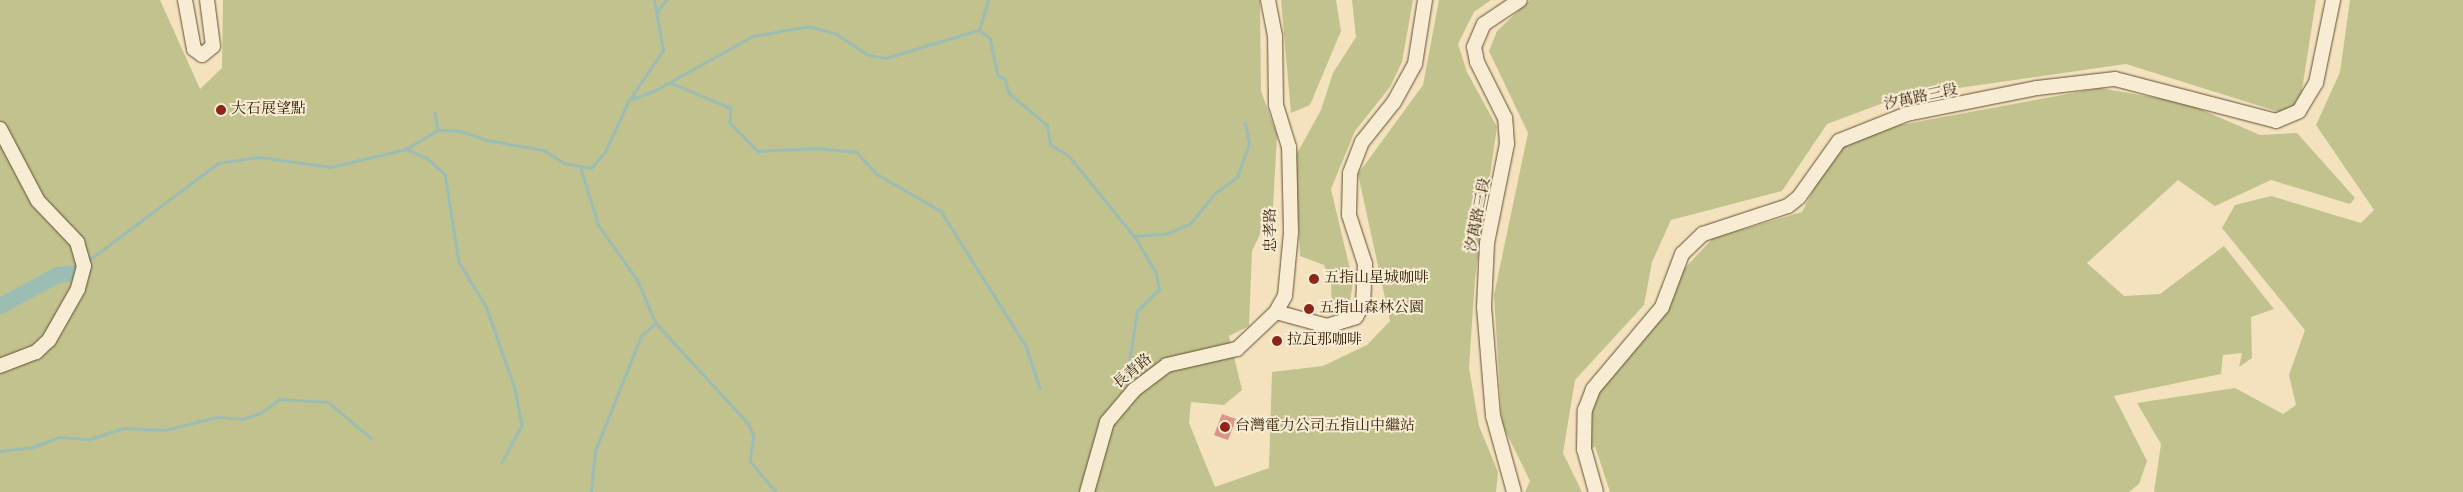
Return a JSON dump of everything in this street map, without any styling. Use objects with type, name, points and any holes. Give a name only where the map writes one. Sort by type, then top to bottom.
[{"type":"street","points":[[185,0],[194,49],[202,55],[212,46],[206,0]]},
{"type":"street","name":"忠孝路","points":[[1268,0],[1275,36],[1276,105],[1289,147],[1291,232],[1285,296],[1276,312]]},
{"type":"street","points":[[1276,312],[1327,326],[1356,318],[1363,304],[1365,264],[1347,197],[1350,173],[1362,142],[1394,102],[1415,64],[1425,0]]},
{"type":"street","name":"汐萬路三段","points":[[1514,492],[1493,416],[1484,307],[1487,243],[1507,144],[1504,118],[1477,62],[1474,47],[1484,24],[1520,0]]},
{"type":"street","name":"汐萬路三段","points":[[1596,492],[1584,449],[1588,403],[1601,376],[1662,307],[1682,254],[1703,234],[1788,206],[1799,197],[1839,141],[1907,114],[2037,88],[2115,79],[2276,121],[2299,111],[2316,82],[2333,0]]},
{"type":"street","points":[[0,129],[38,201],[77,242],[84,266],[78,289],[49,340],[36,352],[0,366]]},
{"type":"street","name":"長青路","points":[[1087,492],[1107,422],[1134,390],[1167,365],[1237,349],[1276,312]]},
{"type":"green space","points":[[0,0],[160,0],[200,89],[222,68],[223,0],[1260,0],[1261,91],[1277,135],[1273,207],[1252,251],[1249,326],[1229,336],[1242,390],[1224,405],[1191,402],[1189,423],[1215,487],[1269,468],[1272,372],[1323,366],[1367,345],[1390,321],[1358,174],[1423,85],[1439,0],[1491,0],[1474,12],[1458,44],[1467,72],[1497,127],[1475,278],[1469,368],[1479,426],[1498,472],[1496,492],[0,492]]},
{"type":"green space","points":[[1281,0],[1336,0],[1341,31],[1310,105],[1291,113]]},
{"type":"green space","points":[[1352,0],[1413,0],[1402,62],[1390,87],[1355,131],[1331,189],[1353,282],[1349,309],[1340,315],[1332,313],[1331,282],[1324,265],[1300,256],[1295,157],[1321,110],[1333,73],[1356,37]]},
{"type":"green space","points":[[1530,0],[2316,0],[2300,103],[2279,112],[2126,64],[1902,96],[1827,124],[1782,191],[1671,220],[1652,262],[1644,305],[1575,380],[1563,453],[1582,492],[1525,492],[1530,481],[1502,424],[1494,295],[1528,133],[1489,51],[1497,31]]},
{"type":"green space","points":[[2350,0],[2463,0],[2463,492],[2154,492],[2161,444],[2137,403],[2235,388],[2283,414],[2296,405],[2289,375],[2305,330],[2222,228],[2235,205],[2271,196],[2361,223],[2374,210],[2316,125],[2340,72]]},
{"type":"green space","points":[[2100,88],[2186,103],[2260,135],[2297,133],[2355,198],[2350,204],[2271,180],[2215,206],[2178,180],[2087,263],[2124,296],[2160,294],[2224,246],[2274,309],[2251,317],[2252,358],[2239,367],[2242,353],[2223,355],[2221,374],[2114,396],[2147,461],[2139,484],[2129,492],[1610,492],[1595,446],[1589,452],[1588,415],[1597,385],[1646,329],[1678,268],[1686,267],[1713,238],[1802,212],[1833,151],[1884,128]]},
{"type":"building","name":"台灣電力公司五指山中繼站","points":[[1222,414],[1236,419],[1228,440],[1214,435]]},
{"type":"waterway","points":[[630,99],[663,50],[654,0]]},
{"type":"waterway","points":[[658,11],[666,0]]},
{"type":"waterway","points":[[89,260],[218,163],[259,157],[330,167],[406,149],[438,130],[461,131],[487,140],[544,150],[564,163],[591,168],[605,152],[629,100],[654,91],[753,36],[809,26],[837,34],[868,55],[886,58],[979,30],[988,0]]},
{"type":"waterway","points":[[979,30],[990,38],[998,75],[1005,79],[1009,93],[1047,125],[1051,145],[1069,156],[1134,236],[1166,234],[1190,224],[1214,194],[1237,177],[1249,144],[1245,123]]},
{"type":"waterway","points":[[671,83],[731,108],[730,123],[758,151],[817,148],[857,152],[877,174],[941,211],[1026,346],[1040,388]]},
{"type":"waterway","points":[[435,113],[438,130]]},
{"type":"waterway","points":[[406,149],[427,158],[445,174],[459,262],[486,306],[515,389],[522,425],[502,463]]},
{"type":"waterway","points":[[581,169],[599,226],[637,279],[656,323],[748,423],[754,436],[750,461],[776,492]]},
{"type":"waterway","points":[[1126,383],[1137,311],[1159,289],[1156,273],[1134,236]]},
{"type":"waterway","points":[[0,306],[58,275],[77,273]]},
{"type":"waterway","points":[[591,492],[595,451],[641,336],[656,323]]},
{"type":"waterway","points":[[0,451],[33,447],[59,437],[90,439],[123,428],[165,430],[217,417],[243,419],[262,412],[279,399],[328,402],[371,438]]},
{"type":"place","name":"大石展望點","points":[[221,110]]},
{"type":"place","name":"五指山星城咖啡","points":[[1314,279]]},
{"type":"place","name":"五指山森林公園","points":[[1309,309]]},
{"type":"place","name":"拉瓦那咖啡","points":[[1277,341]]},
{"type":"place","name":"台灣電力公司五指山中繼站","points":[[1225,427]]}]
